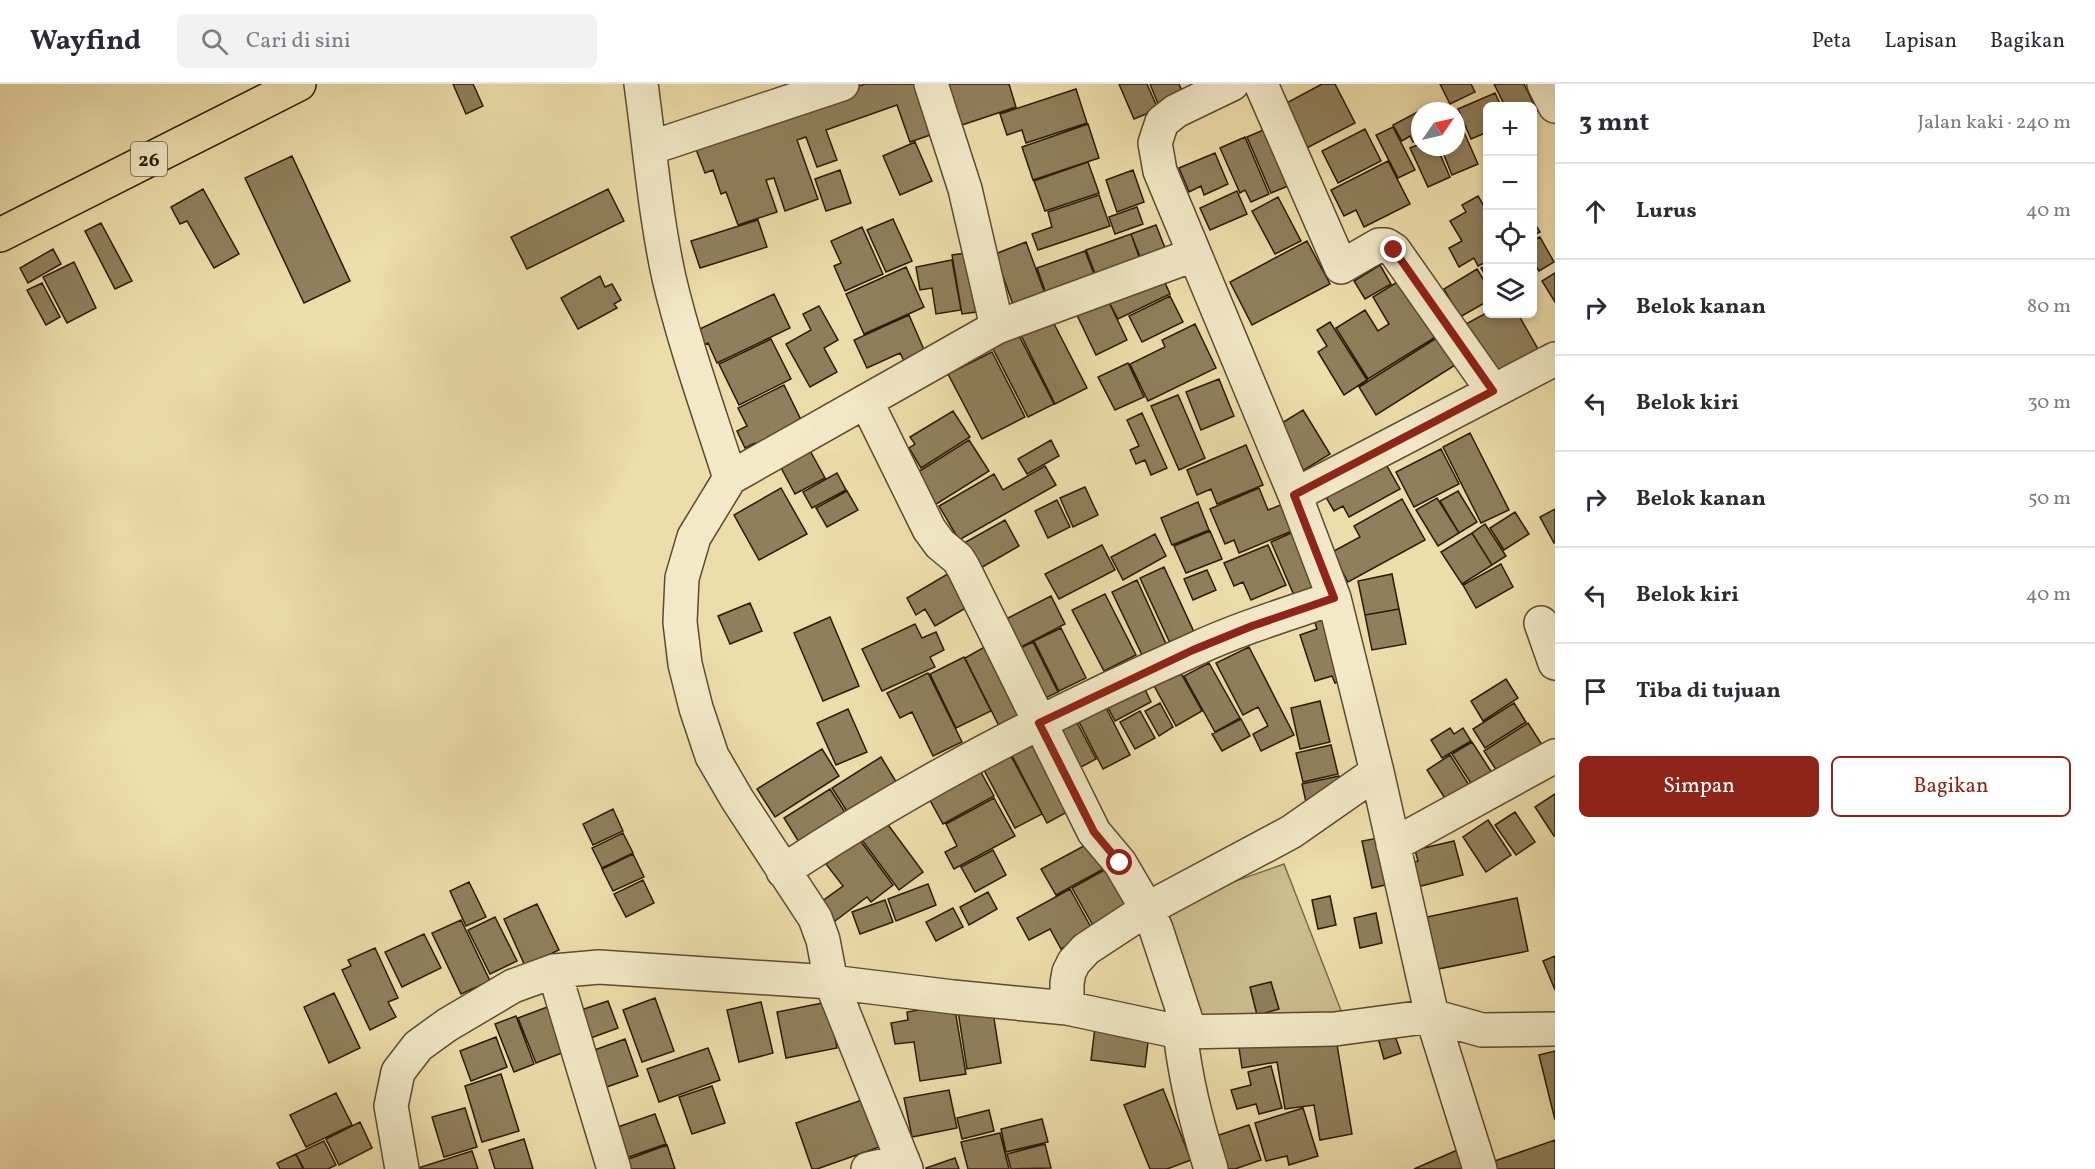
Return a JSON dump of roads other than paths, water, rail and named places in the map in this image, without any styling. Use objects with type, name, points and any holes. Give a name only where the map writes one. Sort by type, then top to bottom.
[{"type":"main road","name":"26","points":[[0,234],[299,84]]},
{"type":"street","points":[[641,84],[657,212],[669,276],[681,325],[730,478]]},
{"type":"street","points":[[650,148],[842,84]]},
{"type":"street","points":[[931,84],[964,189],[997,327]]},
{"type":"street","points":[[1232,84],[1176,111],[1162,122],[1155,143],[1160,171],[1294,495],[1334,598],[1377,772],[1432,1016],[1480,1169]]},
{"type":"street","points":[[1261,84],[1341,267],[1379,245],[1386,245],[1394,250],[1493,391]]},
{"type":"street","points":[[1544,84],[1555,106]]},
{"type":"street","points":[[868,1169],[905,1165],[831,982],[823,940],[815,918],[737,799],[712,756],[696,708],[685,664],[680,622],[682,578],[694,537],[730,478],[866,401],[997,327],[1193,255]]},
{"type":"street","points":[[1294,495],[1555,359]]},
{"type":"street","points":[[866,401],[929,529],[940,544],[958,559],[963,567],[1094,832],[1120,863],[1148,909],[1156,929],[1185,1032],[1185,1076],[1194,1116],[1211,1169]]},
{"type":"street","points":[[783,871],[958,764],[1039,723],[1193,650],[1252,626],[1334,598]]},
{"type":"street","points":[[1541,623],[1555,663]]},
{"type":"street","points":[[1393,845],[1555,756]]},
{"type":"street","points":[[1067,1008],[1067,984],[1074,962],[1086,949],[1148,909],[1291,832],[1377,772]]},
{"type":"street","points":[[402,1169],[391,1106],[398,1072],[411,1054],[425,1040],[488,1000],[513,986],[554,971],[600,967],[831,982],[1067,1008],[1185,1032],[1335,1029],[1432,1016],[1482,1030],[1555,1029]]},
{"type":"street","points":[[554,971],[614,1169]]}]
